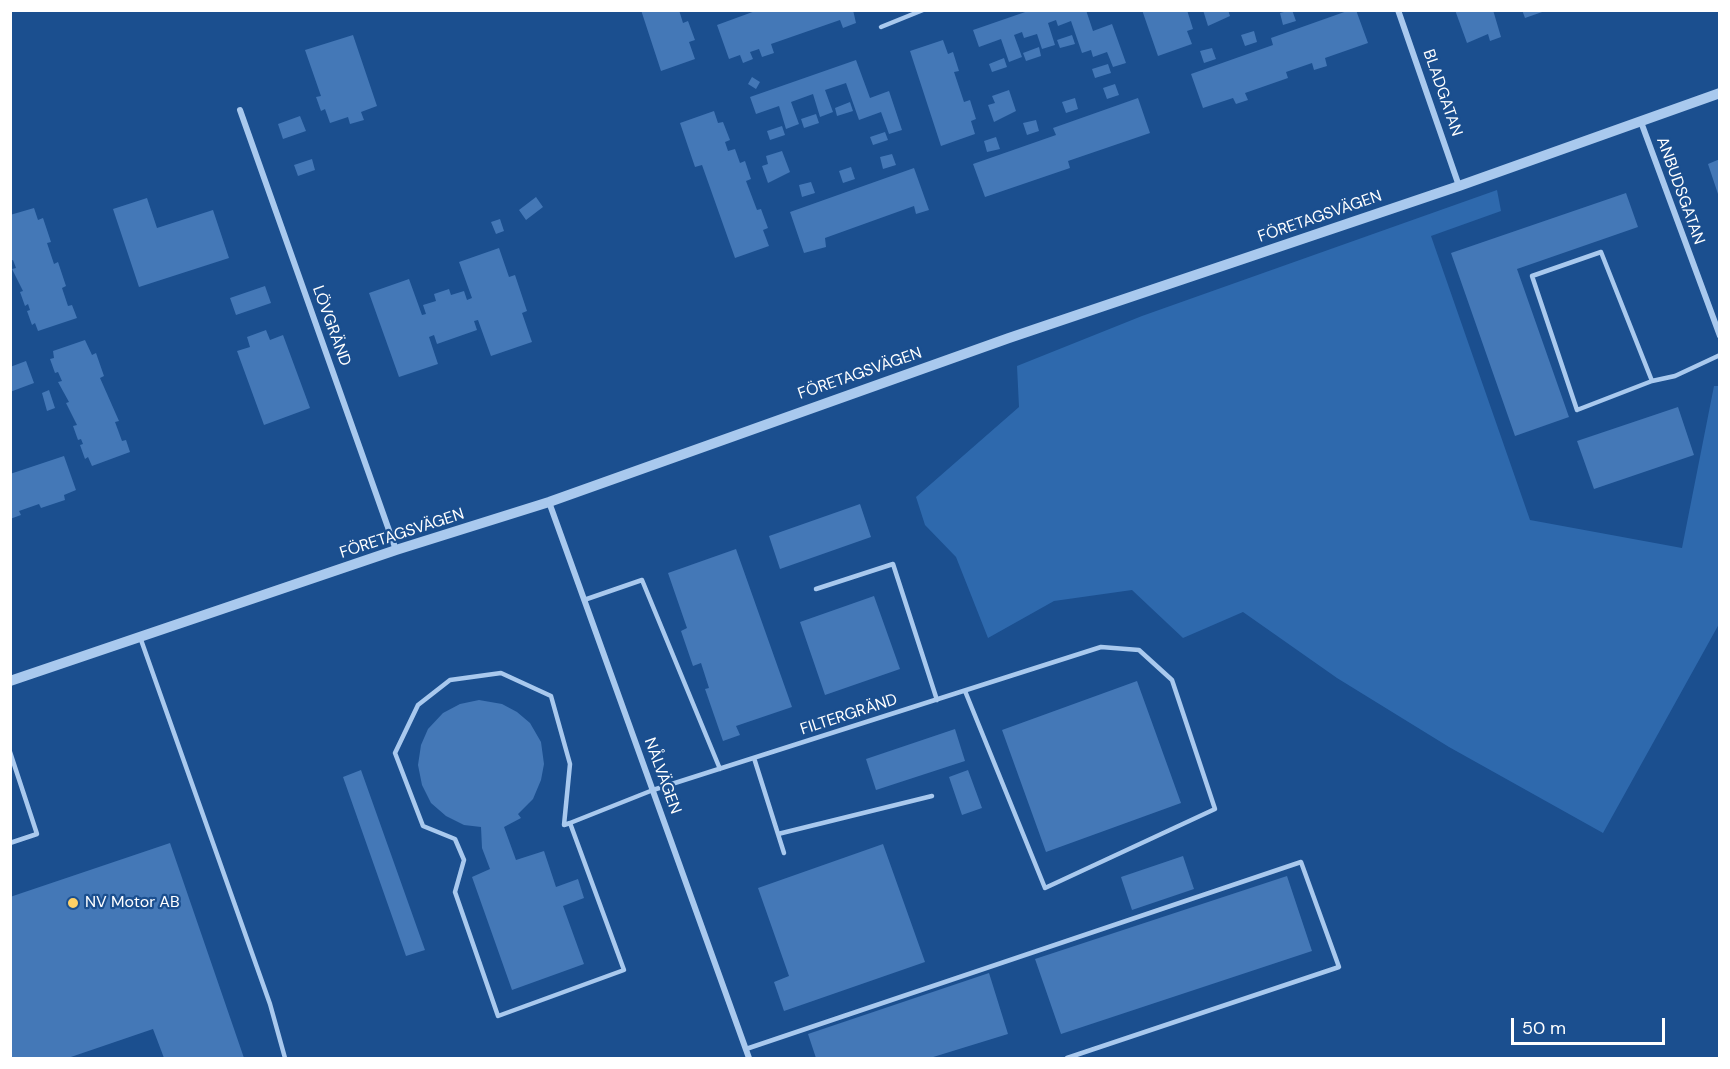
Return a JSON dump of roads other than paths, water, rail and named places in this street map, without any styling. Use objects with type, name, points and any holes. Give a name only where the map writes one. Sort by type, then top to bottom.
[{"type":"street","name":"BLADGATAN","points":[[1398,10],[1459,186]]},
{"type":"street","name":"FÖRETAGSVÄGEN","points":[[10,681],[396,550],[549,502],[998,342],[1459,186],[1719,93]]},
{"type":"street","name":"LÖVGRÄND","points":[[240,110],[396,550]]},
{"type":"street","name":"ANBUDSGATAN","points":[[1641,122],[1719,336]]},
{"type":"street","name":"NÅLVÄGEN","points":[[549,502],[749,1059]]},
{"type":"lane","points":[[881,27],[910,13],[923,10]]},
{"type":"lane","points":[[1652,381],[1601,252],[1533,276],[1577,410],[1652,381],[1675,376],[1719,355]]},
{"type":"lane","points":[[816,589],[893,564],[937,700]]},
{"type":"lane","points":[[584,600],[642,580],[720,769]]},
{"type":"lane","points":[[140,637],[270,1004],[285,1059]]},
{"type":"lane","name":"FILTERGRÄND","points":[[570,822],[653,790],[1101,647],[1139,650],[1172,680],[1215,809],[1046,888],[965,691]]},
{"type":"lane","points":[[501,673],[551,696],[570,764],[564,825],[570,822],[624,970],[498,1016],[455,892],[464,860],[455,839],[423,826],[395,753],[418,705],[450,680],[501,673]]},
{"type":"lane","points":[[10,752],[38,834],[10,843]]},
{"type":"lane","points":[[754,758],[784,853]]},
{"type":"lane","points":[[778,834],[932,796]]},
{"type":"lane","points":[[746,1049],[1301,862],[1339,968],[1067,1059]]},
{"type":"place","name":"NV Motor AB","points":[[73,903]]}]
